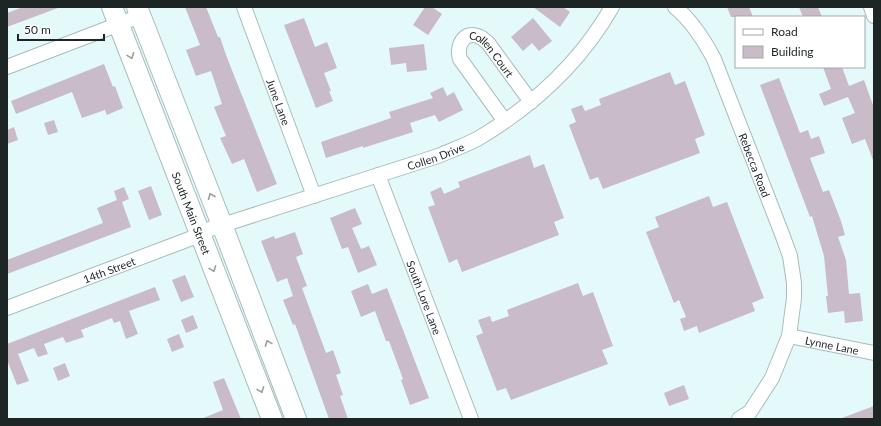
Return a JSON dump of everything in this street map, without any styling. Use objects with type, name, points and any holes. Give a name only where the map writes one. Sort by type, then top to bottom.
[{"type":"street","name":"June Lane","points":[[244,7],[314,196]]},
{"type":"street","name":"Collen Drive","points":[[211,230],[438,156],[464,146],[479,138],[531,102],[559,78],[590,42],[612,7]]},
{"type":"street","name":"Rebecca Road","points":[[674,7],[689,20],[700,33],[714,59],[790,256],[794,283],[790,336],[772,378],[750,412],[739,419]]},
{"type":"street","points":[[871,7],[874,16]]},
{"type":"street","points":[[7,68],[115,16],[138,12]]},
{"type":"street","name":"South Main Street","points":[[138,12],[272,419]]},
{"type":"street","name":"South Main Street","points":[[115,16],[296,419]]},
{"type":"street","name":"Collen Court","points":[[504,120],[460,59],[458,52],[459,44],[464,38],[472,35],[480,37],[488,43],[531,102]]},
{"type":"street","name":"South Lore Lane","points":[[378,175],[471,419]]},
{"type":"street","name":"14th Street","points":[[7,308],[211,230]]},
{"type":"street","name":"Lynne Lane","points":[[790,336],[874,353]]},
{"type":"building","points":[[23,7],[58,8],[7,27],[7,13]]},
{"type":"building","points":[[185,7],[206,7],[218,37],[220,37],[277,184],[257,192],[244,159],[232,164],[220,138],[226,136],[214,107],[222,104],[211,71],[196,76],[186,50],[200,45]]},
{"type":"building","points":[[425,7],[432,7],[442,14],[428,35],[413,25]]},
{"type":"building","points":[[533,7],[563,7],[570,12],[560,27]]},
{"type":"building","points":[[727,7],[749,7],[753,16],[735,16],[731,17]]},
{"type":"building","points":[[799,7],[818,7],[822,16],[803,16]]},
{"type":"building","points":[[304,18],[315,47],[327,42],[337,68],[324,73],[333,101],[316,108],[284,25]]},
{"type":"building","points":[[533,18],[552,41],[539,51],[532,43],[523,51],[511,37]]},
{"type":"building","points":[[424,44],[427,70],[407,72],[406,63],[391,65],[389,48]]},
{"type":"building","points":[[104,64],[113,87],[115,86],[123,108],[107,115],[105,110],[82,118],[72,92],[16,114],[11,101]]},
{"type":"building","points":[[823,68],[842,68],[849,86],[864,80],[874,108],[874,160],[865,139],[852,144],[842,118],[855,113],[848,97],[824,106],[819,94],[831,89]]},
{"type":"building","points":[[670,72],[675,85],[685,81],[705,135],[695,139],[700,153],[603,189],[598,177],[590,180],[569,125],[576,122],[571,109],[582,105],[585,111],[601,105],[599,99]]},
{"type":"building","points":[[779,78],[800,133],[808,130],[811,139],[819,136],[825,153],[810,158],[823,192],[829,190],[841,221],[845,235],[838,237],[846,260],[849,294],[860,293],[863,321],[845,323],[844,311],[828,313],[824,256],[812,216],[810,217],[760,85]]},
{"type":"building","points":[[443,87],[447,96],[454,92],[463,110],[439,122],[435,115],[410,123],[413,132],[326,158],[321,142],[391,118],[389,112],[433,98],[430,93]]},
{"type":"building","points":[[54,120],[58,132],[48,135],[44,123]]},
{"type":"building","points":[[14,127],[18,140],[7,144],[7,130]]},
{"type":"building","points":[[530,155],[534,168],[544,164],[564,218],[554,222],[559,235],[462,272],[457,259],[449,263],[428,207],[435,205],[430,192],[441,187],[444,194],[460,187],[458,182]]},
{"type":"building","points":[[151,186],[162,215],[149,220],[138,191]]},
{"type":"building","points":[[124,187],[129,199],[122,202],[131,227],[7,274],[7,260],[103,223],[97,208],[117,200],[114,191]]},
{"type":"building","points":[[709,196],[713,207],[727,202],[764,298],[752,303],[755,311],[699,333],[697,326],[684,331],[680,319],[686,317],[679,300],[674,303],[646,232],[659,227],[655,217]]},
{"type":"building","points":[[355,208],[362,224],[352,228],[361,249],[369,246],[377,265],[358,273],[348,247],[342,249],[330,218]]},
{"type":"building","points":[[295,232],[303,254],[296,257],[307,286],[302,288],[326,353],[333,350],[341,373],[336,375],[343,395],[340,396],[348,419],[329,419],[295,324],[293,325],[283,300],[293,296],[287,278],[277,282],[261,241],[274,236],[275,239]]},
{"type":"building","points":[[185,275],[194,297],[181,302],[172,280]]},
{"type":"building","points":[[578,283],[583,296],[593,292],[613,346],[602,350],[608,364],[511,400],[506,388],[497,391],[476,336],[483,333],[478,320],[490,316],[492,322],[509,316],[507,310]]},
{"type":"building","points":[[368,284],[372,294],[387,288],[429,398],[410,405],[401,380],[403,379],[389,341],[386,341],[375,311],[361,317],[351,291]]},
{"type":"building","points":[[155,287],[160,300],[129,311],[138,334],[126,339],[120,321],[114,323],[112,318],[81,330],[84,337],[66,343],[63,337],[44,344],[48,354],[38,357],[34,348],[18,354],[29,381],[17,385],[7,360],[7,344]]},
{"type":"building","points":[[193,315],[198,328],[186,333],[181,320]]},
{"type":"building","points":[[179,334],[184,347],[172,352],[167,339]]},
{"type":"building","points":[[65,363],[70,376],[58,381],[53,368]]},
{"type":"building","points":[[224,378],[241,419],[201,419],[223,410],[213,382]]},
{"type":"building","points":[[684,385],[689,399],[669,406],[664,393]]},
{"type":"building","points":[[874,406],[874,419],[842,419],[842,418]]}]
